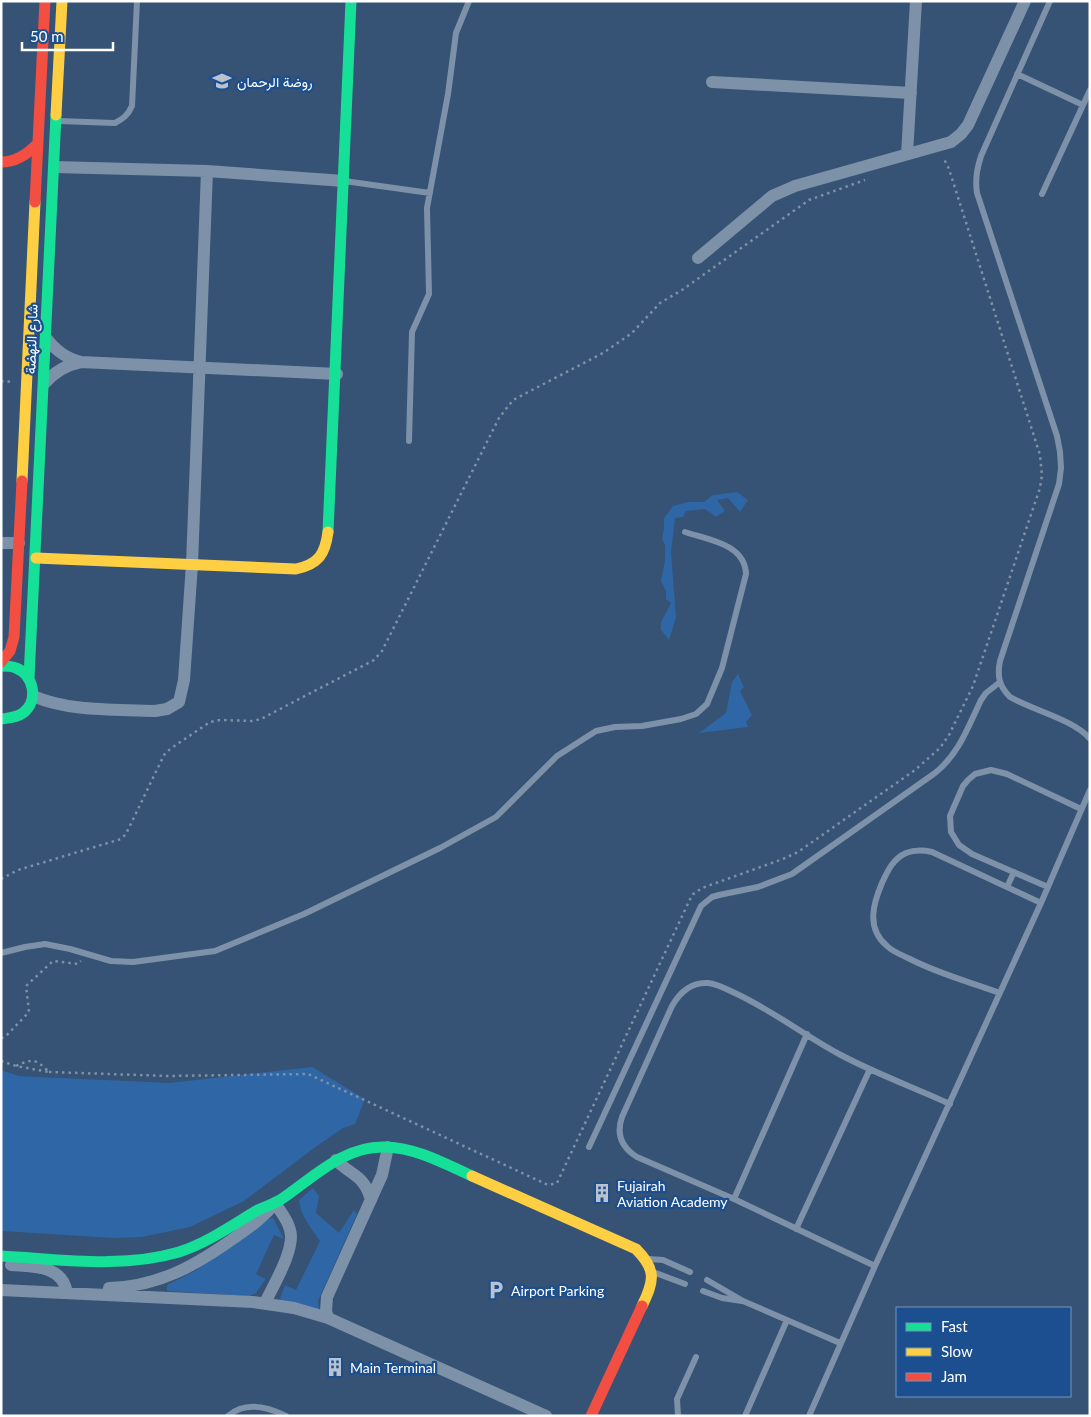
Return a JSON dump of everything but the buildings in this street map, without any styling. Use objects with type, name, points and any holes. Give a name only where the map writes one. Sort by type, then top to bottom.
[{"type":"street","name":"شارع النهضة","points":[[1,662],[10,654],[14,644],[45,1]]},
{"type":"street","name":"شارع النهضة","points":[[33,696],[32,684],[29,678],[62,1]]},
{"type":"street","points":[[36,558],[296,569],[305,568],[320,558],[327,544],[330,519],[351,1]]},
{"type":"street","points":[[907,154],[916,1]]},
{"type":"street","points":[[698,258],[772,196],[795,186],[951,142],[965,130],[1025,1]]},
{"type":"street","points":[[712,82],[911,93]]},
{"type":"street","points":[[4,162],[21,157],[38,143]]},
{"type":"street","points":[[4,162],[24,171],[36,186]]},
{"type":"street","points":[[54,167],[207,171],[344,181]]},
{"type":"street","points":[[1,719],[13,719],[24,713],[32,702],[33,696],[45,701],[69,706],[155,711],[167,709],[179,702],[184,680],[192,564],[207,171]]},
{"type":"street","points":[[46,338],[65,356],[81,362]]},
{"type":"street","points":[[44,384],[57,371],[81,362],[337,374]]},
{"type":"street","points":[[1,542],[19,543]]},
{"type":"street","points":[[1,666],[14,666],[29,678]]},
{"type":"street","points":[[328,1318],[326,1311],[327,1297],[371,1200],[384,1168],[388,1147]]},
{"type":"street","points":[[67,1293],[90,1288],[140,1285],[178,1272],[209,1256],[263,1216],[275,1203],[348,1153],[361,1149],[388,1147],[407,1149],[425,1155],[636,1249],[647,1260],[652,1272],[652,1279],[644,1302],[590,1416]]},
{"type":"street","points":[[336,1160],[362,1180],[371,1200]]},
{"type":"street","points":[[1,1256],[108,1261],[161,1256],[203,1243],[230,1229],[258,1210],[275,1203]]},
{"type":"street","points":[[265,1303],[292,1240],[289,1225],[275,1203]]},
{"type":"street","points":[[1,1264],[28,1266],[53,1271],[64,1280],[67,1293]]},
{"type":"street","points":[[1,1290],[265,1303],[294,1308],[328,1318],[546,1416]]},
{"type":"lane","points":[[56,121],[115,123],[123,119],[129,112],[132,106],[137,1]]},
{"type":"lane","points":[[409,441],[412,332],[429,294],[428,208],[430,193],[448,94],[456,32],[469,1]]},
{"type":"lane","points":[[1050,1],[977,167],[975,180],[977,193],[1057,436],[1061,468],[1055,499],[1000,661],[998,672],[1000,682],[1010,697],[1076,727],[1090,739]]},
{"type":"lane","points":[[1017,74],[1083,105]]},
{"type":"lane","points":[[1042,194],[1090,90]]},
{"type":"lane","points":[[344,181],[430,193]]},
{"type":"lane","points":[[1,953],[45,944],[111,961],[133,962],[215,951],[304,914],[440,848],[496,816],[557,756],[596,731],[615,727],[642,726],[681,719],[696,714],[707,704],[722,668],[746,574],[746,565],[739,553],[721,543],[685,532]]},
{"type":"lane","points":[[589,1147],[701,906],[719,894],[758,887],[792,874],[935,774],[956,751],[981,700],[986,693],[1000,682]]},
{"type":"lane","points":[[1048,887],[965,850],[954,839],[951,832],[950,816],[962,786],[982,771],[999,771],[1081,809]]},
{"type":"lane","points":[[809,1416],[840,1343],[1041,903],[1090,790]]},
{"type":"lane","points":[[1000,993],[972,982],[931,970],[894,951],[880,939],[875,930],[872,911],[888,870],[900,857],[915,851],[932,852],[1041,903]]},
{"type":"lane","points":[[1007,887],[1014,872]]},
{"type":"lane","points":[[875,1266],[734,1199],[628,1152],[622,1144],[619,1136],[619,1126],[622,1117],[677,997],[692,986],[701,983],[720,987],[768,1010],[838,1053],[950,1104]]},
{"type":"lane","points":[[734,1199],[807,1034]]},
{"type":"lane","points":[[796,1229],[870,1069]]},
{"type":"lane","points":[[647,1260],[663,1260],[690,1272]]},
{"type":"lane","points":[[652,1272],[685,1284]]},
{"type":"lane","points":[[707,1280],[726,1289],[743,1301],[840,1343]]},
{"type":"lane","points":[[703,1291],[722,1298],[743,1301]]},
{"type":"lane","points":[[745,1416],[787,1320]]},
{"type":"lane","points":[[678,1416],[676,1399],[696,1357]]},
{"type":"lane","points":[[228,1416],[238,1409],[248,1407],[274,1410],[286,1416]]},
{"type":"path","points":[[1,1061],[16,1066],[49,1072],[168,1076],[308,1074],[546,1184],[549,1185],[557,1182],[692,895],[707,886],[791,856],[915,770],[940,748],[973,686],[1040,488],[1042,468],[1037,446],[949,169],[942,156],[936,156]]},
{"type":"path","points":[[1,879],[25,868],[121,839],[126,834],[166,752],[205,724],[220,720],[262,719],[374,660],[382,651],[499,418],[513,400],[610,348],[632,333],[660,302],[682,290],[809,200],[872,178]]},
{"type":"path","points":[[1,1038],[6,1036],[29,1012],[26,986],[53,961],[78,964],[86,954]]},
{"type":"path","points":[[16,1066],[27,1060],[32,1060],[40,1062],[49,1072]]},
{"type":"shaded area","points":[[737,492],[748,500],[740,512],[728,498],[717,500],[725,511],[716,517],[705,509],[686,511],[683,517],[675,518],[671,552],[676,617],[669,640],[661,630],[661,622],[671,603],[666,599],[666,591],[661,581],[665,560],[665,545],[662,539],[664,518],[673,506],[688,502],[704,502],[713,495]]},
{"type":"shaded area","points":[[738,674],[744,687],[740,691],[752,715],[746,722],[748,727],[699,733],[726,713],[732,682]]},
{"type":"shaded area","points":[[312,1067],[365,1099],[355,1124],[343,1128],[314,1148],[244,1201],[190,1227],[142,1237],[114,1238],[1,1231],[1,1070],[19,1076],[169,1083]]},
{"type":"shaded area","points":[[313,1188],[319,1196],[316,1213],[339,1233],[354,1210],[357,1214],[318,1301],[319,1310],[284,1303],[280,1299],[285,1285],[296,1290],[320,1241],[304,1216],[299,1200]]},
{"type":"shaded area","points":[[273,1218],[284,1239],[274,1235],[256,1274],[266,1279],[256,1293],[249,1296],[167,1291],[167,1285],[195,1271],[267,1219]]},
{"type":"traffic: fast","points":[[328,532],[351,1]]},
{"type":"traffic: fast","points":[[29,678],[56,115]]},
{"type":"traffic: fast","points":[[1,666],[13,667],[22,671],[30,682],[33,695],[28,708],[23,713],[15,717],[1,719]]},
{"type":"traffic: fast","points":[[1,1256],[113,1262],[157,1257],[179,1252],[209,1239],[256,1211],[280,1200],[330,1164],[356,1151],[371,1148],[397,1148],[420,1153],[472,1176]]},
{"type":"traffic: slow","points":[[56,115],[62,1]]},
{"type":"traffic: slow","points":[[22,481],[35,202]]},
{"type":"traffic: slow","points":[[36,558],[296,569],[310,564],[319,557],[323,552],[328,532]]},
{"type":"traffic: slow","points":[[472,1176],[636,1249],[647,1263],[651,1276],[649,1290],[642,1306]]},
{"type":"traffic: jam","points":[[35,202],[45,1]]},
{"type":"traffic: jam","points":[[1,162],[12,161],[21,157],[38,143]]},
{"type":"traffic: jam","points":[[1,662],[10,651],[14,637],[22,481]]},
{"type":"traffic: jam","points":[[591,1416],[642,1306]]},
{"type":"place","name":"روضة الرحمان","points":[[222,81]]},
{"type":"place","name":"Fujairah Aviation Academy","points":[[602,1193]]},
{"type":"place","name":"Airport Parking","points":[[496,1290]]},
{"type":"place","name":"Main Terminal","points":[[335,1367]]}]
